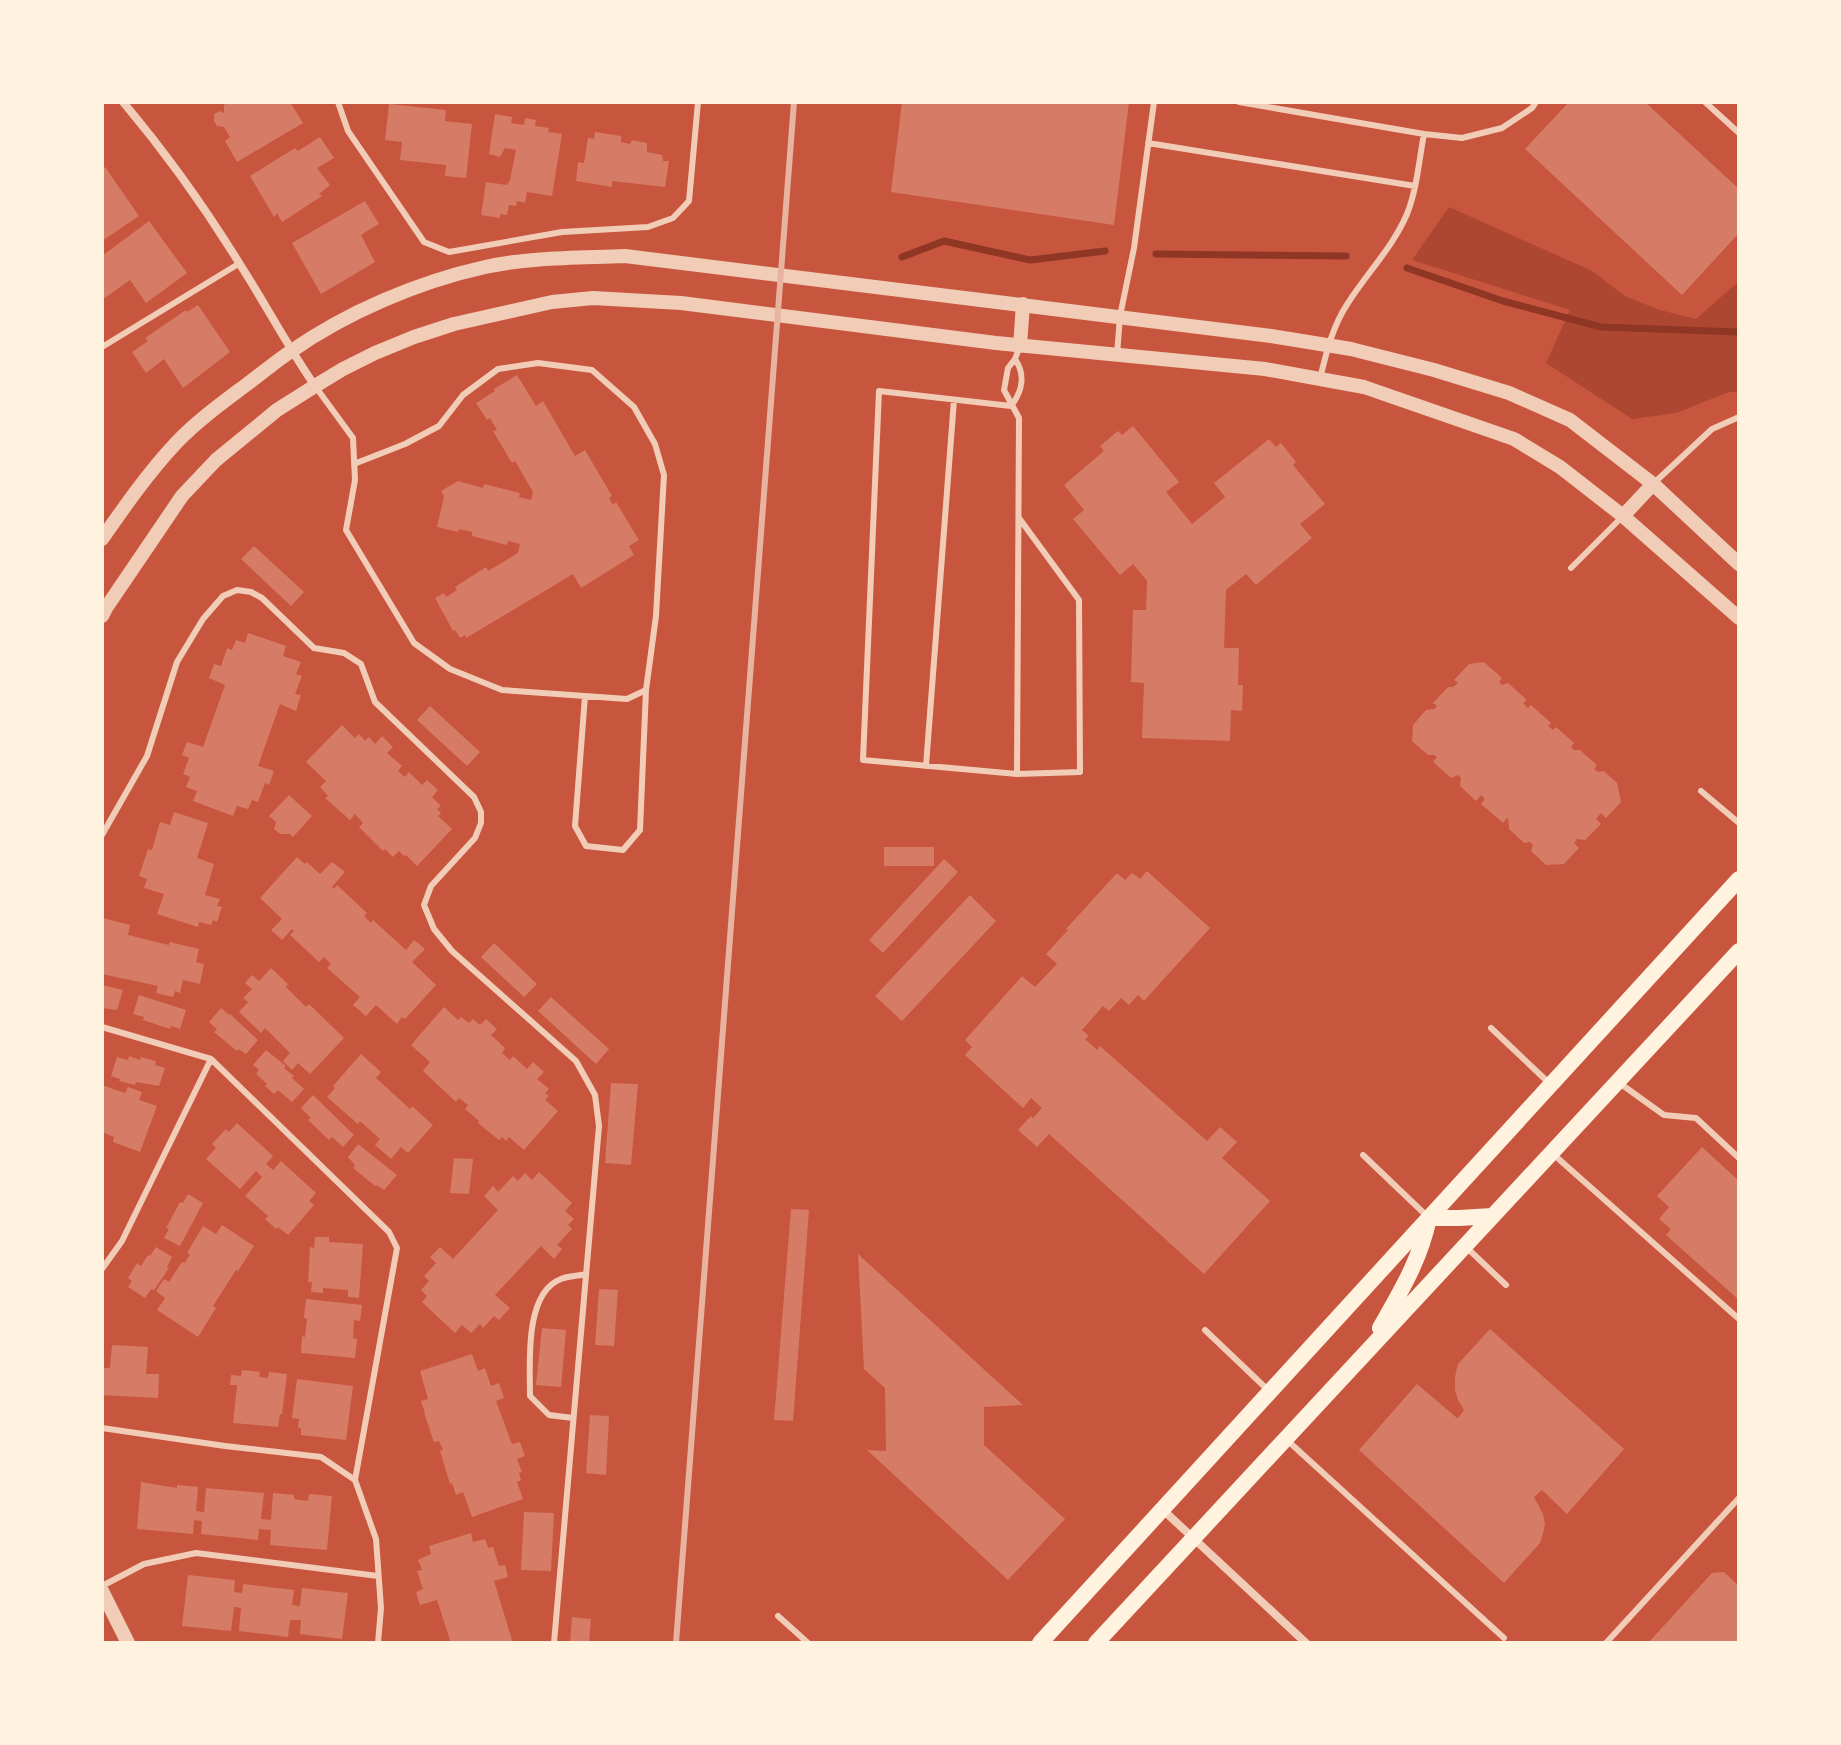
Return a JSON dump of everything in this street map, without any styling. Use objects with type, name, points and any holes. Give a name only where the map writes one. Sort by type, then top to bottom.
[{"type":"main road","points":[[1040,1643],[1739,879]]},
{"type":"main road","points":[[1096,1643],[1739,951]]},
{"type":"main road","points":[[1429,1218],[1493,1216]]},
{"type":"main road","points":[[1365,1354],[1413,1271],[1429,1218]]},
{"type":"street","points":[[123,102],[170,161],[240,263],[315,386]]},
{"type":"street","points":[[102,539],[148,474],[178,441],[211,411],[291,351],[333,325],[374,304],[485,267],[524,261],[625,256],[1271,336],[1328,345],[1434,370],[1509,393],[1570,420],[1653,484],[1739,564]]},
{"type":"street","points":[[102,616],[182,496],[216,460],[277,410],[343,369],[414,337],[454,324],[552,302],[593,298],[681,303],[1018,352],[1117,355],[1265,369],[1364,387],[1514,439],[1560,467],[1623,516],[1739,618]]},
{"type":"street","points":[[1018,352],[1023,304]]},
{"type":"street","points":[[1623,516],[1653,484]]},
{"type":"street","points":[[1162,1509],[1306,1643]]},
{"type":"street","points":[[102,1589],[128,1643]]},
{"type":"lane","points":[[338,102],[348,131],[424,242],[449,252],[562,232],[648,227],[673,218],[689,201],[698,102]]},
{"type":"lane","points":[[1117,355],[1120,316],[1134,248],[1154,102]]},
{"type":"lane","points":[[1239,102],[1462,138],[1502,128],[1536,102]]},
{"type":"lane","points":[[1705,102],[1739,133]]},
{"type":"lane","points":[[1320,379],[1328,345],[1346,305],[1407,215],[1424,134]]},
{"type":"lane","points":[[1148,143],[1415,186]]},
{"type":"lane","points":[[102,347],[240,263]]},
{"type":"lane","points":[[1011,406],[1019,395],[1022,369],[1018,352]]},
{"type":"lane","points":[[1017,774],[1019,418],[1004,390],[1008,368],[1018,352]]},
{"type":"lane","points":[[354,464],[405,444],[439,426],[463,395],[498,369],[538,363],[592,370],[634,407],[655,444],[664,475],[656,616],[646,690],[640,830],[623,850],[586,846],[575,826],[585,696]]},
{"type":"lane","points":[[315,386],[353,438],[355,480],[346,530],[414,643],[450,669],[502,690],[627,699],[646,690]]},
{"type":"lane","points":[[1011,406],[879,391],[863,760],[1017,774],[1080,772],[1079,600],[1019,518]]},
{"type":"lane","points":[[926,766],[954,400]]},
{"type":"lane","points":[[1653,484],[1712,429],[1739,417]]},
{"type":"lane","points":[[1571,568],[1623,516]]},
{"type":"lane","points":[[102,835],[147,756],[177,662],[203,619],[223,596],[237,590],[262,598],[314,648],[344,653],[361,664],[375,702],[474,797],[481,812],[481,823],[475,838],[431,886],[424,905],[434,929],[452,951],[576,1061],[595,1095],[599,1126],[554,1643]]},
{"type":"lane","points":[[1701,791],[1739,823]]},
{"type":"lane","points":[[102,1027],[211,1059],[389,1232],[397,1248],[355,1480],[376,1539],[381,1608],[378,1643]]},
{"type":"lane","points":[[1491,1028],[1551,1085]]},
{"type":"lane","points":[[102,1269],[122,1241],[211,1059]]},
{"type":"lane","points":[[1618,1082],[1664,1115],[1696,1118],[1739,1158]]},
{"type":"lane","points":[[1551,1153],[1739,1319]]},
{"type":"lane","points":[[1363,1155],[1429,1218]]},
{"type":"lane","points":[[1465,1246],[1506,1285]]},
{"type":"lane","points":[[573,1418],[549,1415],[530,1396],[531,1324],[541,1296],[559,1279],[586,1274]]},
{"type":"lane","points":[[1205,1330],[1270,1391]]},
{"type":"lane","points":[[102,1428],[321,1457],[355,1480]]},
{"type":"lane","points":[[1286,1439],[1504,1638]]},
{"type":"lane","points":[[1606,1643],[1739,1498]]},
{"type":"lane","points":[[102,1589],[144,1564],[196,1553],[378,1576]]},
{"type":"lane","points":[[778,1616],[808,1643]]},
{"type":"shaded area","points":[[1449,207],[1592,271],[1625,296],[1660,310],[1696,319],[1739,281],[1739,392],[1729,392],[1676,413],[1632,419],[1546,363],[1570,310],[1412,260]]},
{"type":"building","points":[[229,102],[290,102],[303,123],[237,162],[225,141],[230,137],[224,127],[217,126],[214,121],[214,114],[224,113],[224,105]]},
{"type":"building","points":[[902,102],[1129,102],[1114,225],[891,192]]},
{"type":"building","points":[[1569,102],[1645,102],[1739,189],[1739,233],[1682,295],[1525,149]]},
{"type":"building","points":[[389,104],[446,110],[445,121],[472,124],[466,178],[445,176],[446,165],[400,160],[402,142],[385,140]]},
{"type":"building","points":[[495,114],[512,117],[511,123],[524,125],[525,118],[536,120],[535,126],[562,134],[552,196],[527,192],[525,203],[517,201],[516,206],[509,205],[507,215],[500,214],[500,218],[481,215],[486,182],[507,185],[516,150],[505,148],[500,157],[489,154]]},
{"type":"building","points":[[595,132],[621,136],[621,142],[630,144],[632,140],[647,143],[647,152],[662,155],[663,161],[669,161],[665,187],[612,181],[612,187],[576,181],[578,162],[584,163],[588,138],[594,139]]},
{"type":"building","points":[[320,137],[334,158],[317,168],[330,185],[319,194],[322,196],[282,222],[277,213],[274,217],[250,176],[295,148],[298,151]]},
{"type":"building","points":[[105,167],[139,216],[102,241],[102,169]]},
{"type":"building","points":[[365,201],[379,224],[361,235],[375,262],[321,294],[292,243]]},
{"type":"building","points":[[149,221],[187,273],[146,303],[130,280],[102,300],[102,256]]},
{"type":"building","points":[[198,305],[230,352],[183,388],[164,359],[146,373],[132,352],[148,341],[145,338]]},
{"type":"building","points":[[517,375],[536,406],[543,401],[575,456],[585,450],[612,496],[609,498],[613,505],[616,502],[639,540],[629,546],[634,555],[581,588],[573,574],[466,638],[465,635],[460,638],[435,598],[444,593],[446,597],[457,590],[455,587],[486,567],[488,571],[518,553],[520,544],[508,541],[507,545],[472,536],[472,532],[437,527],[444,497],[441,491],[458,481],[520,493],[519,497],[531,500],[533,492],[493,431],[497,430],[490,418],[487,420],[476,403]]},
{"type":"building","points":[[1133,426],[1179,482],[1166,492],[1192,524],[1225,497],[1214,483],[1269,439],[1276,447],[1281,443],[1296,462],[1293,465],[1325,504],[1300,524],[1312,538],[1256,585],[1246,574],[1226,590],[1224,648],[1239,648],[1238,685],[1243,685],[1242,711],[1231,710],[1230,741],[1142,738],[1144,683],[1131,682],[1133,610],[1146,610],[1147,581],[1133,564],[1120,575],[1073,519],[1084,510],[1064,485],[1104,451],[1100,446],[1118,431],[1122,435]]},
{"type":"building","points":[[254,546],[304,592],[291,606],[241,559]]},
{"type":"building","points":[[248,633],[286,646],[283,656],[301,662],[296,674],[302,676],[295,694],[301,695],[296,711],[280,704],[258,766],[274,771],[269,785],[265,783],[258,802],[252,800],[248,809],[237,806],[233,816],[193,801],[197,791],[186,787],[190,777],[183,774],[189,758],[182,755],[187,742],[203,747],[225,685],[209,678],[214,664],[221,666],[227,648],[232,650],[236,640],[245,643]]},
{"type":"building","points":[[1484,662],[1502,678],[1499,682],[1502,685],[1508,683],[1527,700],[1523,703],[1528,708],[1531,705],[1551,723],[1548,726],[1553,730],[1556,727],[1574,743],[1571,747],[1574,750],[1580,750],[1597,765],[1594,769],[1604,771],[1617,783],[1621,802],[1606,818],[1601,813],[1596,819],[1601,824],[1585,840],[1577,839],[1574,843],[1579,848],[1564,864],[1546,865],[1531,851],[1533,845],[1530,842],[1524,843],[1509,829],[1508,817],[1503,823],[1481,804],[1485,799],[1481,795],[1476,801],[1460,786],[1461,778],[1458,775],[1451,778],[1433,762],[1437,757],[1428,755],[1412,741],[1413,725],[1426,710],[1437,706],[1433,703],[1448,687],[1458,683],[1454,680],[1469,664]]},
{"type":"building","points":[[430,706],[480,752],[467,766],[417,720]]},
{"type":"building","points":[[342,725],[355,738],[359,734],[365,741],[369,737],[375,744],[382,736],[393,747],[387,753],[402,766],[398,771],[405,777],[409,772],[422,785],[427,780],[438,790],[432,797],[441,806],[437,809],[441,813],[438,816],[452,829],[417,866],[399,851],[393,857],[385,849],[383,851],[359,827],[363,823],[355,814],[350,820],[325,798],[328,796],[320,787],[326,781],[306,762]]},
{"type":"building","points":[[289,795],[312,816],[293,837],[274,829],[276,822],[269,816]]},
{"type":"building","points":[[174,812],[208,823],[197,858],[214,864],[205,895],[220,899],[217,906],[222,907],[217,922],[213,920],[211,925],[199,922],[198,927],[157,914],[164,894],[144,888],[147,879],[139,876],[148,849],[152,850],[160,822],[170,825]]},
{"type":"building","points":[[884,847],[934,847],[934,866],[884,866]]},
{"type":"building","points":[[297,857],[320,874],[332,862],[345,872],[332,887],[334,889],[337,885],[367,913],[364,916],[371,923],[373,920],[406,950],[414,940],[425,949],[412,962],[436,985],[405,1019],[402,1017],[397,1024],[376,1005],[366,1016],[353,1005],[360,997],[327,968],[331,964],[324,957],[319,962],[290,935],[294,931],[292,929],[282,940],[271,930],[282,919],[260,898]]},
{"type":"building","points":[[944,859],[958,872],[883,953],[869,940]]},
{"type":"building","points":[[1147,871],[1210,928],[1144,1001],[1138,995],[1129,1005],[1121,998],[1109,1011],[1103,1006],[1082,1030],[1089,1036],[1085,1039],[1097,1050],[1100,1046],[1207,1141],[1220,1127],[1237,1142],[1222,1158],[1270,1201],[1204,1274],[1049,1134],[1037,1147],[1018,1130],[1042,1108],[1031,1098],[1023,1108],[965,1055],[972,1047],[965,1040],[1022,976],[1035,987],[1057,964],[1046,954],[1117,873],[1125,880],[1132,873],[1140,879]]},
{"type":"building","points":[[970,895],[996,921],[902,1021],[875,996]]},
{"type":"building","points":[[103,918],[130,925],[128,935],[199,949],[196,962],[204,964],[200,984],[183,980],[180,993],[175,991],[173,997],[156,993],[158,986],[102,974]]},
{"type":"building","points":[[494,943],[537,984],[524,997],[481,957]]},
{"type":"building","points":[[271,968],[306,1007],[309,1004],[344,1038],[310,1074],[298,1063],[292,1070],[283,1061],[290,1053],[265,1028],[261,1033],[239,1012],[248,1002],[243,998],[252,989],[245,983],[252,975],[259,981]]},
{"type":"building","points":[[102,985],[123,990],[117,1010],[102,1008]]},
{"type":"building","points":[[139,995],[186,1010],[180,1029],[171,1026],[170,1029],[133,1014]]},
{"type":"building","points":[[551,997],[609,1049],[596,1064],[538,1011]]},
{"type":"building","points":[[444,1007],[458,1020],[461,1017],[469,1023],[473,1019],[480,1025],[486,1019],[497,1029],[491,1035],[505,1048],[502,1053],[510,1060],[513,1056],[527,1069],[533,1062],[544,1072],[537,1079],[549,1089],[545,1100],[558,1111],[524,1150],[509,1137],[506,1141],[502,1137],[499,1140],[465,1109],[468,1105],[459,1098],[456,1102],[423,1071],[430,1062],[411,1045]]},
{"type":"building","points":[[221,1008],[258,1040],[246,1054],[237,1051],[214,1032],[217,1029],[209,1022]]},
{"type":"building","points":[[266,1050],[286,1066],[284,1068],[304,1089],[292,1102],[278,1090],[274,1094],[256,1074],[259,1070],[253,1065]]},
{"type":"building","points":[[361,1054],[381,1072],[376,1078],[433,1125],[408,1153],[401,1147],[391,1159],[375,1145],[380,1139],[327,1097]]},
{"type":"building","points":[[129,1056],[156,1061],[155,1065],[165,1068],[159,1086],[136,1082],[135,1085],[111,1076],[117,1057],[128,1060]]},
{"type":"building","points":[[611,1083],[638,1084],[631,1165],[605,1163]]},
{"type":"building","points":[[102,1085],[125,1093],[128,1087],[142,1092],[139,1100],[157,1106],[140,1152],[113,1142],[114,1137],[102,1132]]},
{"type":"building","points":[[313,1095],[354,1135],[343,1147],[332,1137],[329,1140],[308,1120],[311,1118],[301,1108]]},
{"type":"building","points":[[237,1123],[273,1156],[266,1164],[273,1170],[281,1161],[316,1193],[309,1201],[314,1205],[288,1235],[278,1227],[276,1229],[265,1219],[268,1216],[245,1196],[262,1177],[256,1171],[240,1189],[206,1159],[216,1148],[212,1144],[226,1129],[229,1132]]},
{"type":"building","points":[[358,1144],[397,1175],[384,1190],[353,1168],[355,1165],[348,1157]]},
{"type":"building","points":[[1702,1147],[1739,1181],[1739,1300],[1666,1235],[1671,1229],[1659,1219],[1669,1207],[1657,1196]]},
{"type":"building","points":[[454,1158],[473,1159],[469,1194],[450,1193]]},
{"type":"building","points":[[539,1172],[572,1203],[565,1211],[574,1219],[568,1225],[572,1229],[557,1245],[562,1249],[554,1259],[541,1246],[495,1295],[510,1308],[499,1320],[494,1316],[483,1328],[480,1324],[471,1333],[462,1325],[455,1333],[422,1302],[427,1296],[421,1290],[429,1281],[424,1276],[436,1263],[430,1257],[440,1247],[453,1259],[498,1210],[484,1196],[493,1186],[498,1192],[513,1176],[518,1181],[525,1173],[532,1180]]},
{"type":"building","points":[[188,1194],[203,1203],[180,1246],[164,1238],[180,1202],[183,1203]]},
{"type":"building","points":[[791,1209],[809,1210],[793,1421],[774,1420]]},
{"type":"building","points":[[222,1225],[254,1246],[213,1306],[216,1308],[198,1337],[157,1310],[165,1298],[156,1291],[164,1279],[169,1282],[182,1262],[185,1263],[190,1254],[187,1253],[203,1226],[216,1234]]},
{"type":"building","points":[[315,1237],[329,1237],[329,1242],[363,1244],[359,1298],[348,1297],[348,1290],[323,1288],[323,1293],[311,1292],[312,1282],[308,1282],[310,1247],[314,1248]]},
{"type":"building","points":[[156,1247],[172,1257],[169,1268],[145,1298],[128,1287],[132,1281],[128,1278],[137,1263],[141,1266]]},
{"type":"building","points":[[858,1254],[1023,1405],[984,1407],[984,1445],[1065,1519],[1008,1580],[867,1450],[886,1451],[885,1388],[864,1369]]},
{"type":"building","points":[[599,1289],[618,1290],[614,1346],[595,1345]]},
{"type":"building","points":[[306,1299],[362,1305],[360,1321],[354,1320],[353,1338],[357,1339],[355,1358],[301,1353],[307,1319],[304,1318]]},
{"type":"building","points":[[542,1328],[566,1330],[561,1387],[536,1385]]},
{"type":"building","points":[[1490,1329],[1624,1449],[1567,1514],[1542,1490],[1534,1497],[1545,1525],[1540,1543],[1504,1583],[1359,1450],[1417,1384],[1459,1417],[1464,1410],[1455,1390],[1458,1364]]},
{"type":"building","points":[[112,1345],[148,1347],[146,1374],[159,1374],[158,1398],[102,1395],[102,1368],[110,1368]]},
{"type":"building","points":[[472,1354],[478,1371],[485,1368],[491,1386],[499,1383],[504,1398],[496,1401],[512,1444],[520,1442],[525,1456],[517,1459],[522,1472],[519,1473],[521,1480],[517,1482],[523,1499],[472,1517],[463,1492],[456,1495],[450,1484],[439,1441],[434,1442],[421,1401],[428,1399],[420,1371]]},
{"type":"building","points":[[242,1370],[260,1372],[259,1377],[268,1378],[269,1372],[287,1374],[278,1427],[233,1423],[237,1385],[230,1385],[231,1375],[241,1376]]},
{"type":"building","points":[[297,1379],[353,1386],[346,1440],[301,1435],[299,1419],[292,1418]]},
{"type":"building","points":[[590,1415],[609,1416],[606,1475],[586,1473]]},
{"type":"building","points":[[141,1482],[177,1488],[177,1485],[198,1487],[196,1511],[204,1512],[206,1488],[264,1493],[261,1519],[271,1520],[273,1493],[294,1495],[294,1499],[308,1501],[309,1494],[332,1496],[327,1550],[270,1545],[271,1530],[259,1529],[258,1540],[201,1534],[202,1521],[194,1520],[193,1534],[137,1529]]},
{"type":"building","points":[[524,1512],[554,1513],[551,1571],[521,1570]]},
{"type":"building","points":[[471,1533],[473,1542],[485,1539],[488,1548],[493,1547],[499,1566],[505,1565],[508,1577],[494,1581],[513,1643],[451,1643],[437,1600],[420,1605],[416,1592],[423,1589],[417,1571],[422,1570],[418,1560],[431,1554],[429,1546]]},
{"type":"building","points":[[1724,1572],[1739,1586],[1739,1643],[1648,1643],[1712,1573]]},
{"type":"building","points":[[188,1575],[235,1580],[234,1592],[242,1593],[243,1584],[294,1590],[292,1605],[300,1606],[302,1588],[348,1593],[342,1639],[300,1634],[301,1620],[290,1620],[288,1637],[239,1631],[241,1608],[234,1607],[231,1631],[182,1626]]},
{"type":"building","points":[[572,1617],[591,1619],[589,1643],[570,1643]]},
{"type":"waterway","points":[[902,257],[944,241],[1030,260],[1105,251]]},
{"type":"waterway","points":[[1156,254],[1346,256]]},
{"type":"waterway","points":[[1407,268],[1503,301],[1601,327],[1739,332]]},
{"type":"railway","points":[[676,1643],[794,102]]}]
